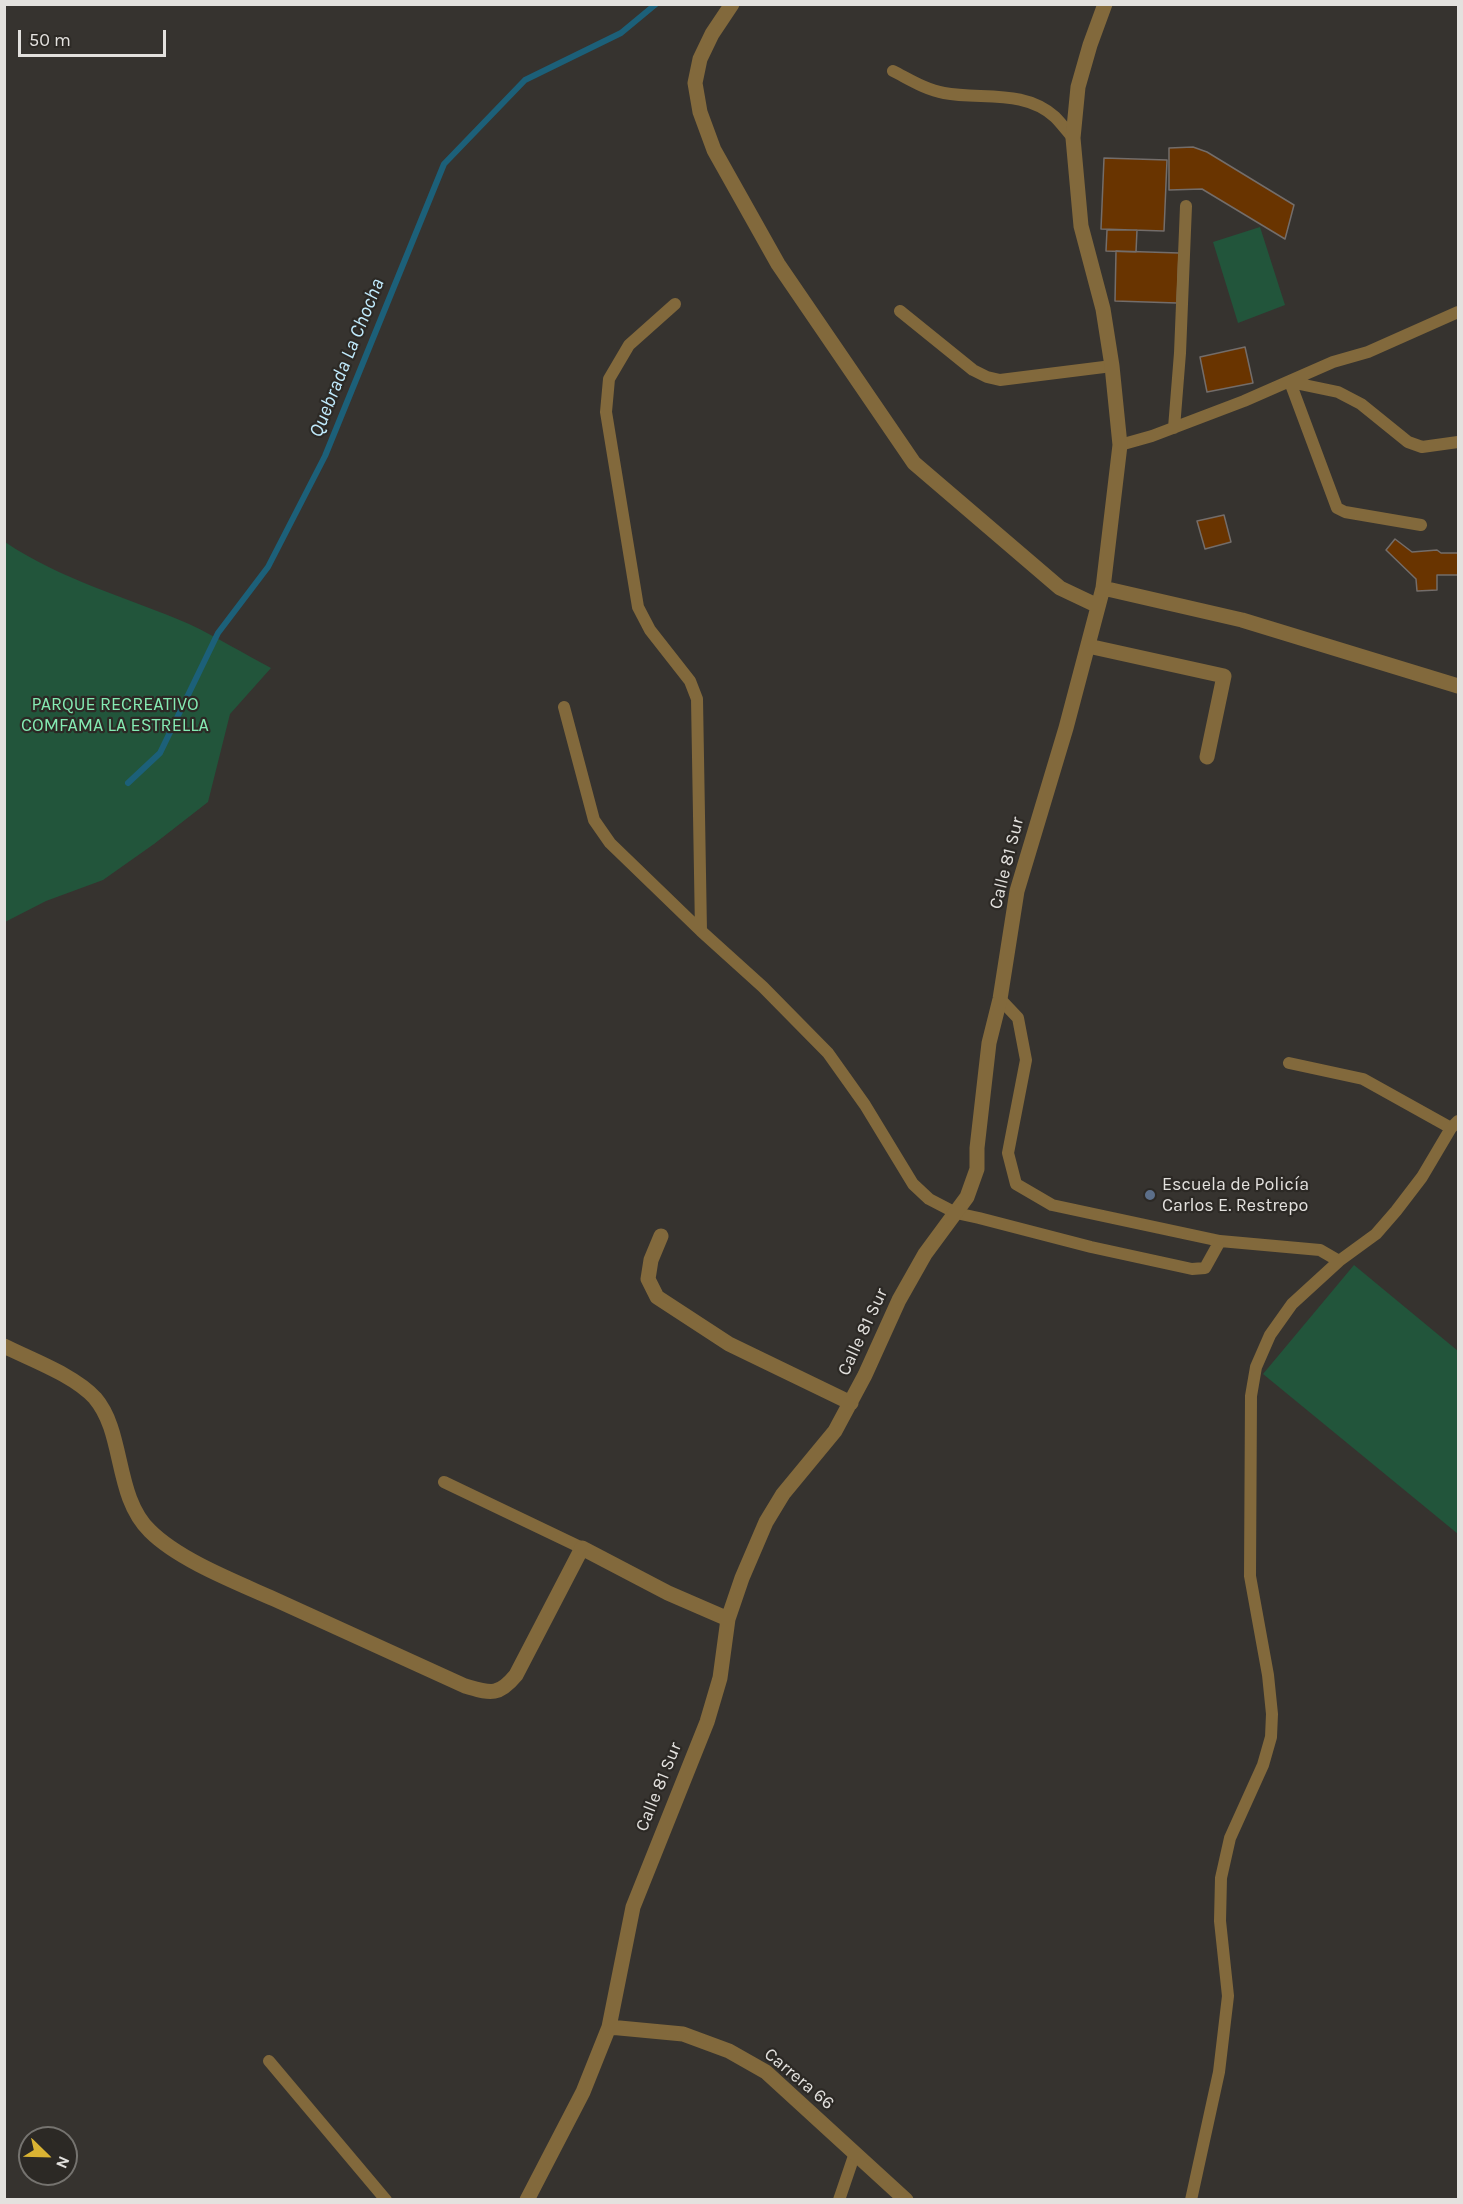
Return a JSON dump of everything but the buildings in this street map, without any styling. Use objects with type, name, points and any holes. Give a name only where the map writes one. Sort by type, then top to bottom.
[{"type":"street","points":[[732,4],[712,34],[700,59],[695,83],[700,112],[714,150],[778,264],[914,463],[1060,588],[1098,606]]},
{"type":"street","name":"Calle 81 Sur","points":[[527,2199],[583,2092],[609,2026],[633,1907],[707,1722],[720,1678],[728,1619],[742,1578],[766,1522],[783,1494],[835,1431],[851,1403],[899,1300],[925,1254],[967,1197],[977,1169],[977,1148],[989,1043],[1000,999],[1017,891],[1066,728],[1098,606],[1120,445],[1112,366],[1102,309],[1081,226],[1073,138],[1078,87],[1105,4]]},
{"type":"street","points":[[1102,588],[1242,620],[1458,686]]},
{"type":"street","points":[[1088,646],[1224,676],[1207,757]]},
{"type":"street","points":[[661,1236],[651,1260],[648,1279],[657,1297],[729,1344],[851,1403]]},
{"type":"street","points":[[4,1346],[75,1382],[95,1399],[106,1418],[127,1492],[137,1515],[151,1532],[178,1552],[226,1578],[465,1686],[486,1692],[498,1692],[506,1687],[516,1675],[582,1548],[668,1593],[728,1619]]},
{"type":"street","name":"Carrera 66","points":[[609,2026],[683,2034],[729,2051],[766,2072],[906,2199]]},
{"type":"lane","points":[[893,71],[931,90],[944,93],[1023,99],[1040,106],[1054,117],[1073,138]]},
{"type":"lane","points":[[1174,428],[1180,353],[1186,206]]},
{"type":"lane","points":[[675,304],[629,345],[609,379],[606,412],[638,607],[650,630],[690,681],[697,699],[701,931]]},
{"type":"lane","points":[[900,311],[973,370],[987,377],[1000,380],[1024,378],[1112,366]]},
{"type":"lane","points":[[1120,445],[1174,428],[1290,382],[1306,373],[1368,352],[1458,312]]},
{"type":"lane","points":[[1290,382],[1338,392],[1361,404],[1408,442],[1422,447],[1458,442]]},
{"type":"lane","points":[[1290,382],[1337,508],[1345,512],[1421,525]]},
{"type":"lane","points":[[564,707],[594,820],[610,843],[763,987],[828,1053],[865,1106],[913,1184],[929,1199],[956,1213],[1091,1247],[1192,1269],[1205,1268],[1220,1241]]},
{"type":"lane","points":[[1000,999],[1018,1018],[1026,1060],[1008,1153],[1016,1184],[1052,1206],[1220,1241],[1320,1250],[1339,1261]]},
{"type":"lane","points":[[1191,2199],[1219,2072],[1228,1996],[1220,1921],[1221,1878],[1230,1838],[1263,1765],[1271,1737],[1272,1714],[1268,1675],[1250,1576],[1251,1396],[1256,1366],[1270,1335],[1292,1304],[1339,1261],[1376,1234],[1422,1177],[1455,1125],[1363,1079],[1289,1063]]},
{"type":"lane","points":[[444,1482],[582,1548]]},
{"type":"lane","points":[[269,2061],[387,2199]]},
{"type":"lane","points":[[839,2199],[855,2153]]},
{"type":"green space","points":[[1260,227],[1285,305],[1238,323],[1213,242]]},
{"type":"green space","name":"PARQUE RECREATIVO COMFAMA LA ESTRELLA","points":[[5,542],[71,578],[189,624],[271,668],[230,714],[208,802],[103,880],[46,901],[5,922]]},
{"type":"green space","points":[[1354,1265],[1458,1351],[1458,1534],[1263,1374]]},
{"type":"waterway","name":"Quebrada La Chocha","points":[[128,783],[160,753],[218,633],[268,567],[325,456],[444,164],[525,80],[621,33],[656,4]]},
{"type":"place","name":"Escuela de Policía Carlos E. Restrepo","points":[[1150,1195]]}]
